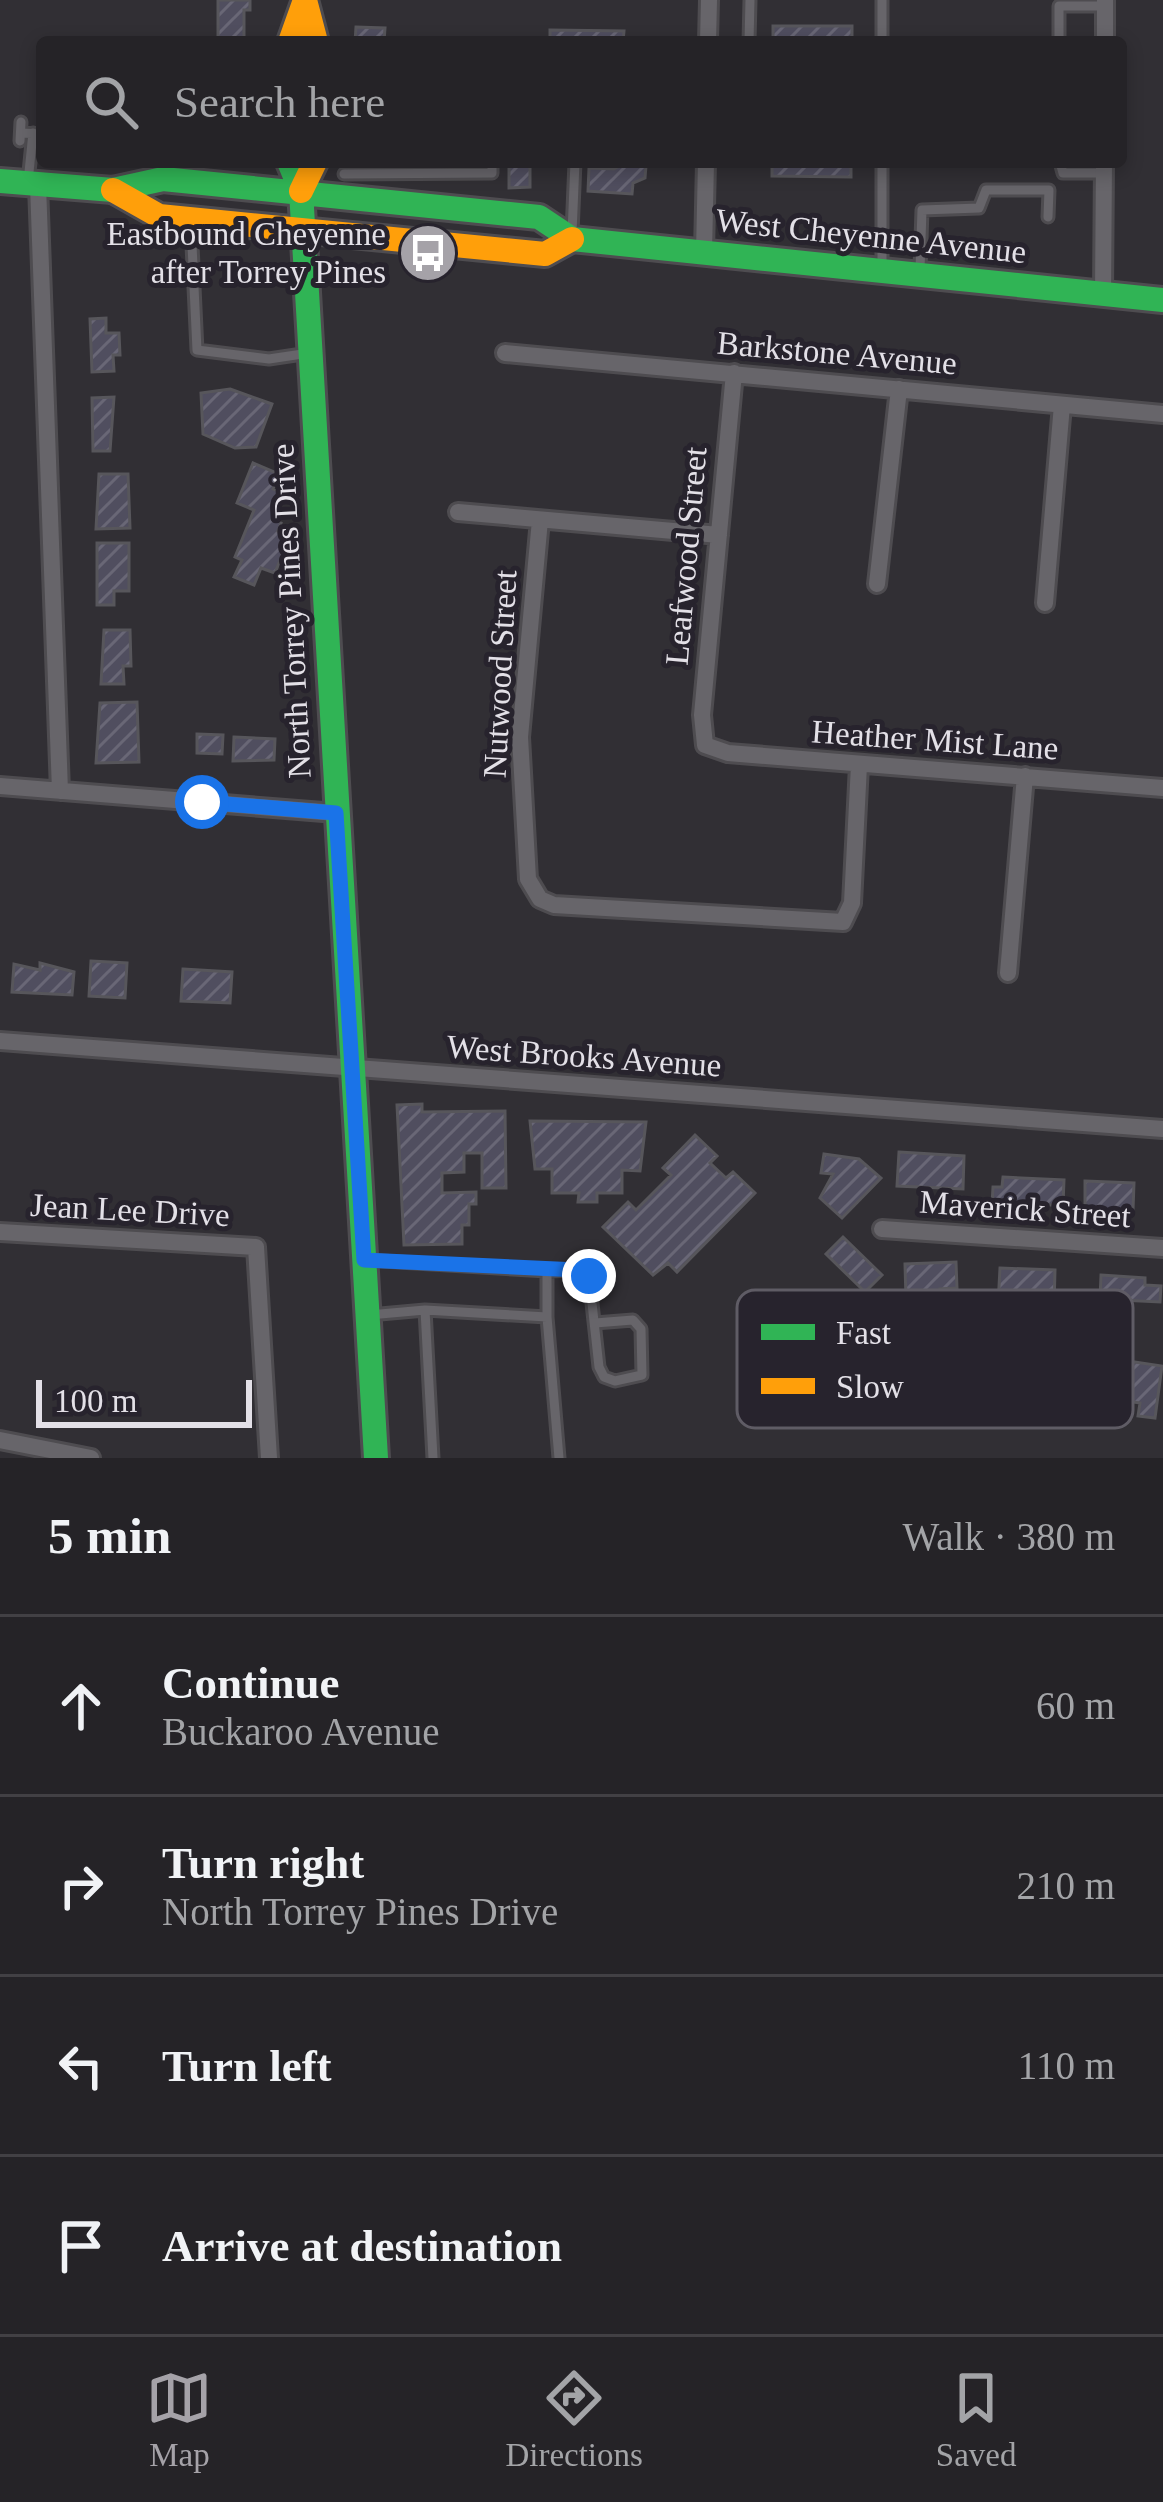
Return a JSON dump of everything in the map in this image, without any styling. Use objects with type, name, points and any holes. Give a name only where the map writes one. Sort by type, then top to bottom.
[{"type":"main road","name":"North Torrey Pines Drive","points":[[292,168],[301,191],[376,1458]]},
{"type":"main road","name":"North Torrey Pines Drive","points":[[301,191],[312,168]]},
{"type":"main road","name":"West Cheyenne Avenue","points":[[0,181],[112,190],[164,171],[301,191],[475,199],[539,217],[572,239],[1163,300]]},
{"type":"main road","name":"West Cheyenne Avenue","points":[[112,190],[159,216],[545,254],[572,239]]},
{"type":"street","points":[[709,36],[710,0]]},
{"type":"street","points":[[1105,3],[1105,36]]},
{"type":"street","points":[[704,252],[706,168]]},
{"type":"street","points":[[1102,294],[1104,168]]},
{"type":"street","points":[[33,184],[61,791]]},
{"type":"street","name":"Barkstone Avenue","points":[[505,353],[1163,414]]},
{"type":"street","name":"Leafwood Street","points":[[705,745],[701,715],[734,373]]},
{"type":"street","points":[[877,584],[899,389]]},
{"type":"street","points":[[1045,603],[1062,405]]},
{"type":"street","points":[[458,512],[719,536]]},
{"type":"street","name":"Nutwood Street","points":[[540,520],[520,737],[527,879],[539,899],[598,908],[842,922],[852,902],[860,765]]},
{"type":"street","name":"Heather Mist Lane","points":[[705,745],[728,754],[1163,788]]},
{"type":"street","points":[[1008,973],[1025,776]]},
{"type":"street","points":[[0,786],[336,813]]},
{"type":"street","name":"West Brooks Avenue","points":[[0,1041],[1163,1129]]},
{"type":"street","name":"Maverick Street","points":[[882,1229],[1163,1248]]},
{"type":"street","name":"Jean Lee Drive","points":[[0,1232],[256,1247],[269,1458]]},
{"type":"street","points":[[0,1440],[91,1458]]},
{"type":"lane","points":[[749,0],[749,36]]},
{"type":"lane","points":[[882,0],[882,36]]},
{"type":"lane","points":[[1059,36],[1059,6],[1105,3]]},
{"type":"lane","points":[[21,132],[36,134]]},
{"type":"lane","points":[[33,184],[36,154]]},
{"type":"lane","points":[[344,174],[492,173],[492,168]]},
{"type":"lane","points":[[572,239],[575,168]]},
{"type":"lane","points":[[881,271],[882,168]]},
{"type":"lane","points":[[1062,168],[1063,172],[1096,168]]},
{"type":"lane","points":[[475,173],[475,199]]},
{"type":"lane","points":[[920,274],[922,210],[979,208],[986,190],[1049,190],[1048,217]]},
{"type":"lane","points":[[190,219],[197,350],[269,358],[309,353]]},
{"type":"lane","points":[[364,1260],[578,1270],[589,1276],[604,1377],[615,1382],[642,1375],[641,1329],[633,1319],[596,1323]]},
{"type":"lane","points":[[547,1271],[559,1458]]},
{"type":"lane","points":[[368,1315],[425,1310],[547,1317]]},
{"type":"lane","points":[[425,1310],[433,1458]]},
{"type":"building","points":[[218,0],[250,0],[250,10],[244,10],[244,36],[218,36]]},
{"type":"building","points":[[773,26],[852,26],[852,36],[773,36]]},
{"type":"building","points":[[356,27],[385,28],[384,36],[355,36]]},
{"type":"building","points":[[550,30],[624,31],[624,36],[550,36]]},
{"type":"building","points":[[509,168],[530,168],[530,187],[509,188]]},
{"type":"building","points":[[589,168],[646,168],[645,178],[633,183],[632,194],[588,191]]},
{"type":"building","points":[[772,168],[851,168],[851,177],[772,176]]},
{"type":"building","points":[[106,318],[106,333],[119,333],[120,355],[113,355],[114,371],[92,372],[90,319]]},
{"type":"building","points":[[230,389],[272,404],[256,447],[235,448],[203,434],[201,393]]},
{"type":"building","points":[[114,397],[110,451],[93,451],[92,398]]},
{"type":"building","points":[[253,463],[279,474],[273,489],[283,493],[272,519],[281,523],[278,531],[290,535],[275,573],[261,568],[254,585],[234,577],[242,560],[235,557],[254,510],[237,503]]},
{"type":"building","points":[[99,474],[128,474],[130,528],[96,529]]},
{"type":"building","points":[[97,543],[129,543],[129,591],[114,591],[114,605],[97,605]]},
{"type":"building","points":[[104,630],[130,630],[131,666],[123,666],[124,684],[101,684]]},
{"type":"building","points":[[137,702],[139,762],[96,763],[100,703]]},
{"type":"building","points":[[197,734],[223,735],[222,754],[197,753]]},
{"type":"building","points":[[234,737],[275,739],[274,760],[233,761]]},
{"type":"building","points":[[91,961],[127,963],[125,998],[89,996]]},
{"type":"building","points":[[40,963],[74,972],[72,995],[12,992],[14,964],[40,970]]},
{"type":"building","points":[[183,969],[232,972],[230,1003],[181,1001]]},
{"type":"building","points":[[422,1104],[422,1112],[505,1111],[506,1188],[482,1188],[482,1153],[464,1153],[464,1172],[442,1173],[442,1193],[476,1192],[476,1204],[469,1204],[469,1225],[462,1225],[462,1244],[404,1245],[397,1105]]},
{"type":"building","points":[[530,1121],[646,1122],[640,1171],[622,1170],[622,1193],[597,1193],[597,1202],[578,1202],[579,1193],[552,1193],[552,1169],[535,1169]]},
{"type":"building","points":[[695,1135],[717,1156],[710,1163],[726,1178],[733,1172],[755,1193],[677,1272],[668,1263],[653,1275],[603,1227],[628,1202],[636,1210],[671,1175],[663,1168]]},
{"type":"building","points":[[899,1152],[964,1156],[963,1189],[897,1186]]},
{"type":"building","points":[[824,1154],[859,1159],[881,1178],[842,1218],[820,1198],[833,1174],[821,1173]]},
{"type":"building","points":[[1003,1177],[1064,1180],[1063,1205],[992,1205],[993,1187],[1002,1187]]},
{"type":"building","points":[[1085,1181],[1134,1183],[1133,1210],[1085,1209]]},
{"type":"building","points":[[843,1237],[882,1275],[863,1290],[826,1254]]},
{"type":"building","points":[[956,1262],[957,1288],[906,1290],[905,1264]]},
{"type":"building","points":[[1000,1268],[1055,1270],[1054,1290],[999,1290]]},
{"type":"building","points":[[1101,1275],[1145,1278],[1145,1285],[1161,1286],[1160,1302],[1133,1301],[1133,1290],[1100,1290]]},
{"type":"building","points":[[1133,1362],[1162,1366],[1155,1418],[1138,1416],[1140,1403],[1133,1402]]},
{"type":"traffic: fast","points":[[291,168],[301,191],[376,1458]]},
{"type":"traffic: fast","points":[[0,181],[113,190],[163,179],[539,217],[572,239],[1163,300]]},
{"type":"traffic: slow","points":[[305,0],[314,36]]},
{"type":"traffic: slow","points":[[292,36],[305,0]]},
{"type":"traffic: slow","points":[[301,191],[312,168]]},
{"type":"traffic: slow","points":[[113,190],[159,216],[545,254],[572,239]]},
{"type":"place","name":"Eastbound Cheyenne after Torrey Pines","points":[[428,253]]},
{"type":"route","points":[[202,802],[336,813],[364,1260],[578,1270],[589,1276]]}]
